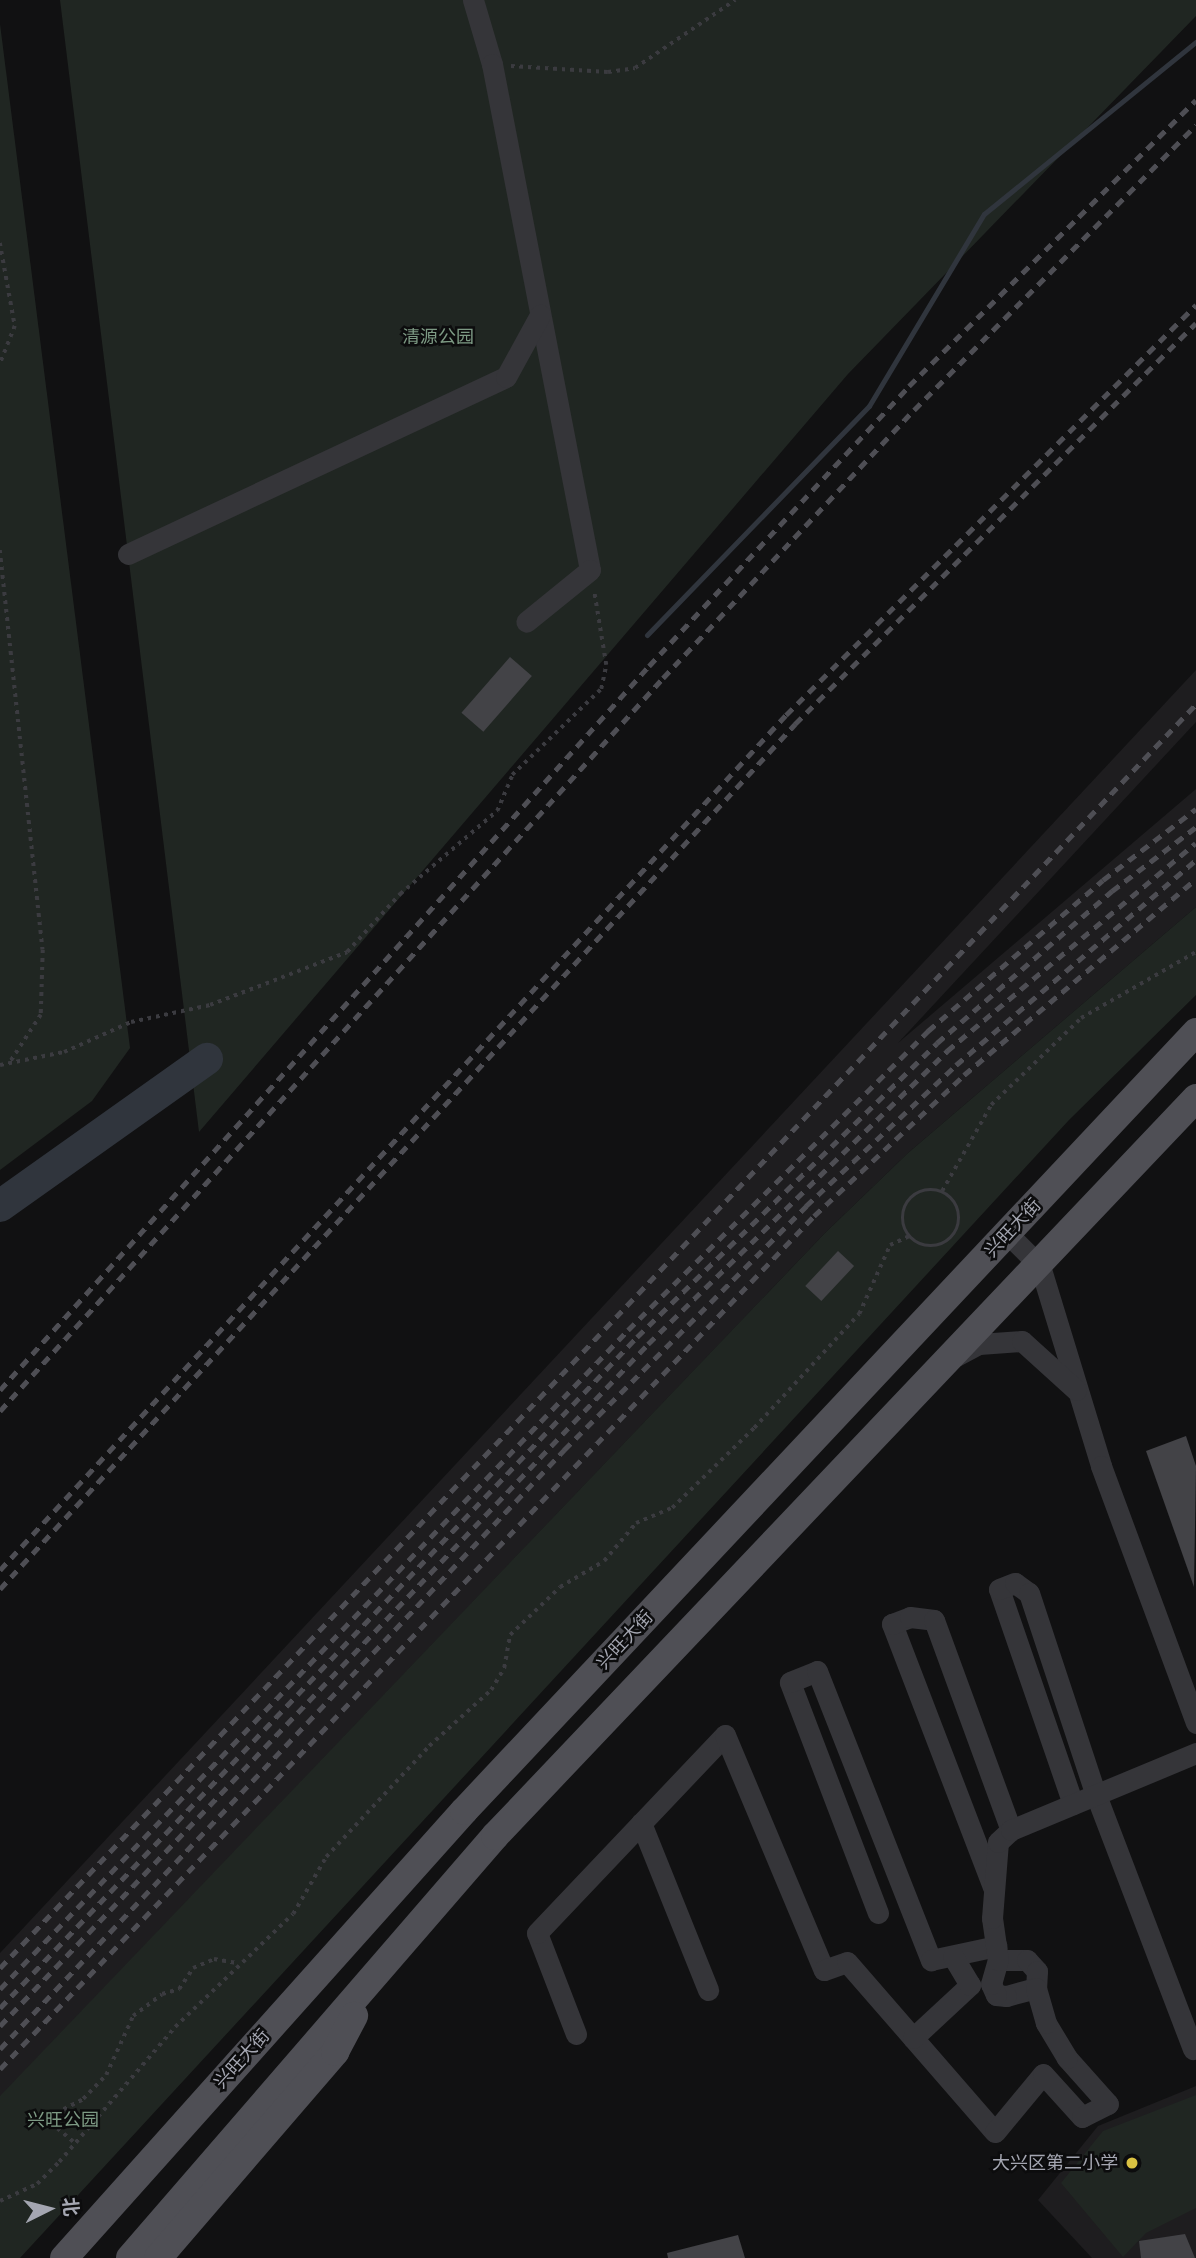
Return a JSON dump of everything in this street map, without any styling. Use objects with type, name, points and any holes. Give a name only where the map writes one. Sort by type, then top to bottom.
[{"type":"main road","name":"兴旺大街","points":[[64,2258],[464,1811],[1196,1032]]},
{"type":"main road","points":[[130,2258],[495,1836],[1040,1266],[1196,1098]]},
{"type":"main road","points":[[158,2258],[335,2052],[377,1972]]},
{"type":"street","points":[[473,0],[492,64],[590,570],[526,622]]},
{"type":"street","points":[[128,554],[506,377],[540,315]]},
{"type":"street","points":[[1009,1234],[1040,1266],[1079,1394],[1194,1710]]},
{"type":"street","points":[[951,1359],[979,1344],[1022,1341],[1079,1394]]},
{"type":"street","points":[[1073,1804],[999,1589],[1015,1583],[1029,1593],[1096,1795],[1192,2049]]},
{"type":"street","points":[[993,1887],[892,1624],[910,1617],[933,1620],[1011,1830]]},
{"type":"street","points":[[576,2034],[537,1933],[725,1735],[824,1970],[847,1962],[995,2132],[1043,2074],[1082,2117],[1108,2104],[1068,2059],[1046,2023],[1037,1988],[1037,1971],[1027,1960],[998,1953],[953,1956],[931,1961],[817,1671],[790,1682],[878,1913]]},
{"type":"street","points":[[1037,1988],[1026,1994],[996,1994],[991,1970],[998,1953],[993,1887],[998,1842],[1011,1830],[1196,1753]]},
{"type":"street","points":[[641,1823],[708,1990]]},
{"type":"street","points":[[913,2038],[970,1985],[953,1956]]},
{"type":"path","points":[[492,64],[608,72],[635,68],[735,0]]},
{"type":"path","points":[[0,243],[15,326],[0,365]]},
{"type":"path","points":[[0,550],[43,950],[41,1015],[10,1063]]},
{"type":"path","points":[[0,1065],[64,1052],[131,1022],[210,1006],[348,952],[400,894],[497,811],[512,775],[601,689],[606,665],[590,570]]},
{"type":"path","points":[[942,1191],[990,1105],[1081,1018],[1196,952]]},
{"type":"path","points":[[0,2201],[37,2184],[73,2142],[100,2120],[175,2027],[237,1964],[293,1914],[326,1857],[429,1746],[491,1689],[504,1668],[510,1635],[560,1587],[604,1562],[636,1523],[672,1508],[736,1447],[859,1314],[890,1245],[909,1236],[934,1246],[957,1231],[959,1212],[942,1191],[923,1190],[908,1201],[903,1218],[909,1236]]},
{"type":"path","points":[[73,2142],[54,2126],[57,2113],[83,2099],[106,2076],[133,2016],[162,1994],[179,1989],[194,1968],[214,1959],[237,1964]]},
{"type":"shaded area","points":[[1196,670],[1196,722],[898,1043],[1196,789],[1196,907],[908,1153],[825,1233],[0,2097],[0,1953]]},
{"type":"shaded area","name":"大兴区第二小学","points":[[1196,2086],[1196,2258],[1092,2258],[1038,2200],[1098,2126]]},
{"type":"green space","name":"清源公园","points":[[60,0],[1196,0],[1196,16],[848,374],[199,1132]]},
{"type":"green space","points":[[0,24],[130,1048],[92,1101],[0,1170]]},
{"type":"green space","name":"兴旺公园","points":[[1196,907],[1196,995],[1069,1120],[20,2258],[0,2258],[0,2096],[825,1233],[908,1153]]},
{"type":"green space","name":"大兴区第二小学","points":[[1196,2095],[1196,2208],[1146,2233],[1123,2257],[1061,2183],[1103,2131]]},
{"type":"building","points":[[510,657],[532,676],[483,732],[461,713]]},
{"type":"building","points":[[838,1251],[854,1266],[821,1301],[805,1286]]},
{"type":"building","points":[[1186,1436],[1196,1466],[1194,1587],[1146,1451]]},
{"type":"building","points":[[1185,2234],[1195,2258],[1141,2258],[1139,2241]]},
{"type":"building","points":[[738,2235],[745,2258],[668,2258],[667,2253]]},
{"type":"waterway","points":[[647,635],[869,406],[984,214],[1196,42]]},
{"type":"waterway","points":[[0,1206],[207,1059]]},
{"type":"railway","points":[[0,1390],[649,666],[909,386],[1196,100]]},
{"type":"railway","points":[[0,1411],[663,678],[914,410],[1196,125]]},
{"type":"railway","points":[[0,1570],[786,715],[1196,305]]},
{"type":"railway","points":[[0,1589],[795,724],[1196,323]]},
{"type":"railway","points":[[0,1968],[1196,704]]},
{"type":"railway","points":[[0,1989],[628,1330],[928,1031],[1103,880],[1196,809]]},
{"type":"railway","points":[[0,2008],[637,1337],[937,1043],[1112,891],[1196,827]]},
{"type":"railway","points":[[0,2026],[648,1344],[947,1051],[1196,843]]},
{"type":"railway","points":[[0,2049],[564,1450],[806,1206],[956,1065],[1196,860]]},
{"type":"railway","points":[[0,2069],[814,1216],[964,1075],[1196,879]]},
{"type":"place","name":"大兴区第二小学","points":[[1132,2163]]}]
